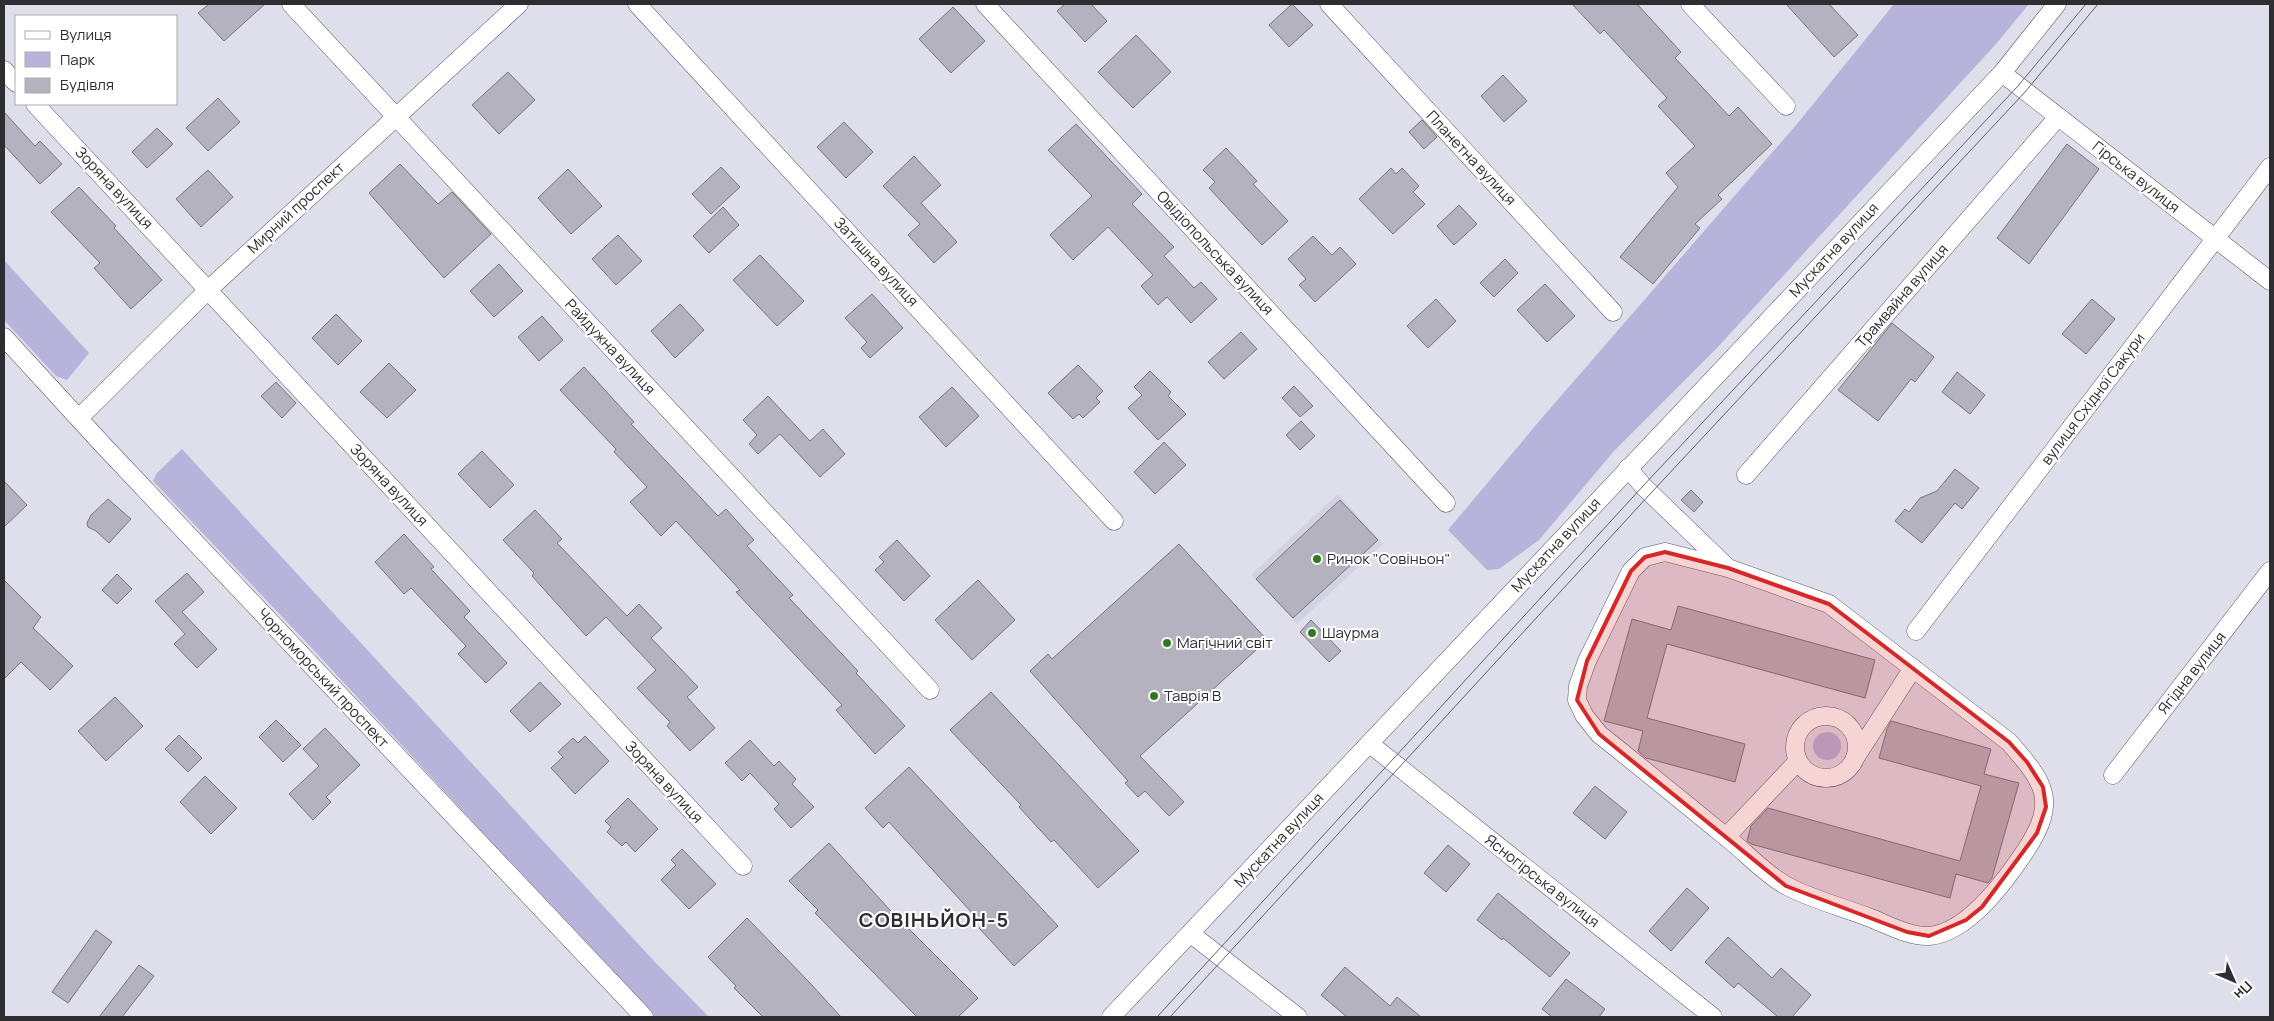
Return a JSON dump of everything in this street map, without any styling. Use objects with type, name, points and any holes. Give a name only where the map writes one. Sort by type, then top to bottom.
[{"type":"street","name":"Райдужна вулиця","points":[[291,4],[930,690]]},
{"type":"street","name":"Мирний проспект","points":[[79,418],[208,290],[519,4]]},
{"type":"street","name":"Затишна вулиця","points":[[637,4],[1114,521]]},
{"type":"street","name":"Овідіопольська вулиця","points":[[985,4],[1446,502]]},
{"type":"street","name":"Планетна вулиця","points":[[1329,4],[1613,312]]},
{"type":"street","points":[[1690,4],[1786,106]]},
{"type":"street","name":"Мускатна вулиця","points":[[1111,1017],[2002,73],[2058,4]]},
{"type":"street","points":[[4,70],[15,82]]},
{"type":"street","name":"Гірська вулиця","points":[[2002,73],[2270,281]]},
{"type":"street","name":"Зоряна вулиця","points":[[36,105],[743,866]]},
{"type":"street","name":"Трамвайна вулиця","points":[[1746,475],[2058,117]]},
{"type":"street","name":"вулиця Східної Сакури","points":[[1916,630],[2270,167]]},
{"type":"street","name":"Чорноморський проспект","points":[[4,337],[644,1017]]},
{"type":"street","points":[[1628,468],[1728,568]]},
{"type":"street","points":[[1665,552],[1728,568],[1830,604],[2009,742],[2027,762],[2043,787],[2046,808],[2037,833],[2021,858],[1982,907],[1966,920],[1948,931],[1929,936],[1907,932],[1786,886],[1599,734],[1584,715],[1577,700],[1578,686],[1587,661],[1631,571],[1644,557],[1665,552]]},
{"type":"street","name":"Ягідна вулиця","points":[[2113,775],[2270,571]]},
{"type":"street","points":[[1854,758],[1855,738],[1851,729],[1834,717],[1824,716],[1810,721],[1799,732],[1795,746],[1798,761],[1804,769],[1822,778],[1842,773],[1854,758],[1913,668]]},
{"type":"street","name":"Ясногірська вулиця","points":[[1370,744],[1713,1017]]},
{"type":"street","points":[[1726,837],[1798,761]]},
{"type":"street","points":[[1191,934],[1298,1017]]},
{"type":"highlighted area","points":[[1665,552],[1728,568],[1829,604],[2009,742],[2027,762],[2043,787],[2046,807],[2037,833],[1982,907],[1966,920],[1929,936],[1907,932],[1786,886],[1599,734],[1577,700],[1587,661],[1631,571],[1645,557]]},
{"type":"shaded area","name":"Ринок \"Совіньон\"","points":[[1338,494],[1383,544],[1297,624],[1251,575]]},
{"type":"green space","points":[[1894,4],[2029,4],[1996,44],[1715,350],[1614,451],[1539,540],[1499,569],[1487,570],[1448,530],[1541,419],[1797,124]]},
{"type":"green space","points":[[4,260],[89,353],[67,380],[56,376],[4,320]]},
{"type":"green space","points":[[182,449],[654,961],[709,1017],[654,1017],[307,643],[153,481],[157,473]]},
{"type":"green space","points":[[1827,732],[1837,736],[1841,746],[1837,756],[1827,760],[1817,756],[1813,746],[1817,736]]},
{"type":"building","points":[[209,4],[265,4],[224,41],[198,13]]},
{"type":"building","points":[[1065,4],[1091,4],[1107,21],[1085,42],[1057,11]]},
{"type":"building","points":[[1292,4],[1313,25],[1289,47],[1269,25]]},
{"type":"building","points":[[1572,4],[1637,4],[1681,52],[1675,58],[1729,116],[1738,107],[1772,144],[1718,195],[1722,199],[1695,224],[1700,228],[1653,284],[1620,257],[1678,187],[1666,173],[1695,146],[1658,106],[1667,98],[1604,30],[1600,34]]},
{"type":"building","points":[[1786,4],[1829,4],[1858,35],[1834,57]]},
{"type":"building","points":[[953,7],[985,41],[951,73],[919,39]]},
{"type":"building","points":[[1136,35],[1171,72],[1133,108],[1098,72]]},
{"type":"building","points":[[508,72],[535,100],[499,134],[472,105]]},
{"type":"building","points":[[1503,75],[1527,101],[1504,122],[1481,96]]},
{"type":"building","points":[[218,98],[240,122],[208,151],[186,128]]},
{"type":"building","points":[[4,112],[35,146],[40,141],[62,164],[40,184],[4,145]]},
{"type":"building","points":[[1422,120],[1437,137],[1424,149],[1409,132]]},
{"type":"building","points":[[844,122],[873,152],[846,178],[817,147]]},
{"type":"building","points":[[1076,124],[1142,194],[1132,204],[1174,247],[1164,256],[1194,288],[1201,282],[1217,299],[1191,323],[1167,297],[1158,305],[1141,286],[1153,275],[1108,227],[1073,260],[1050,235],[1092,196],[1048,150]]},
{"type":"building","points":[[157,128],[173,144],[147,168],[132,152]]},
{"type":"building","points":[[2067,144],[2099,169],[2029,264],[1997,238]]},
{"type":"building","points":[[1226,148],[1257,181],[1253,184],[1288,221],[1262,245],[1209,188],[1215,182],[1203,170]]},
{"type":"building","points":[[914,156],[941,185],[921,203],[957,242],[934,263],[908,235],[920,224],[883,186]]},
{"type":"building","points":[[400,164],[438,204],[452,192],[491,234],[444,278],[369,193]]},
{"type":"building","points":[[721,167],[740,187],[711,214],[692,194]]},
{"type":"building","points":[[1391,168],[1396,174],[1402,168],[1419,186],[1413,192],[1425,204],[1393,234],[1359,199]]},
{"type":"building","points":[[568,169],[602,206],[571,234],[538,198]]},
{"type":"building","points":[[208,170],[233,197],[201,227],[176,199]]},
{"type":"building","points":[[79,187],[116,226],[114,228],[162,280],[131,309],[94,268],[100,263],[51,212]]},
{"type":"building","points":[[1459,205],[1477,224],[1454,245],[1437,226]]},
{"type":"building","points":[[723,207],[739,225],[709,253],[693,236]]},
{"type":"building","points":[[618,235],[642,261],[616,285],[592,259]]},
{"type":"building","points":[[1313,236],[1332,255],[1340,247],[1356,264],[1315,302],[1299,285],[1306,279],[1288,259]]},
{"type":"building","points":[[760,255],[804,301],[777,326],[733,280]]},
{"type":"building","points":[[1505,259],[1518,273],[1494,297],[1480,283]]},
{"type":"building","points":[[499,264],[523,291],[494,317],[470,291]]},
{"type":"building","points":[[1545,284],[1575,316],[1547,342],[1517,310]]},
{"type":"building","points":[[872,294],[903,328],[870,358],[861,348],[867,342],[845,318]]},
{"type":"building","points":[[1436,299],[1456,321],[1428,348],[1407,326]]},
{"type":"building","points":[[2092,299],[2115,319],[2086,354],[2062,334]]},
{"type":"building","points":[[680,304],[704,330],[675,358],[651,331]]},
{"type":"building","points":[[336,314],[362,341],[338,365],[312,338]]},
{"type":"building","points":[[542,316],[563,340],[539,361],[518,337]]},
{"type":"building","points":[[1892,323],[1934,357],[1915,382],[1911,379],[1878,421],[1838,390]]},
{"type":"building","points":[[1241,332],[1257,349],[1224,379],[1208,362]]},
{"type":"building","points":[[389,363],[416,390],[387,418],[360,392]]},
{"type":"building","points":[[1078,365],[1103,391],[1096,398],[1100,402],[1083,418],[1079,414],[1073,419],[1048,393]]},
{"type":"building","points":[[584,367],[634,422],[631,424],[718,516],[726,509],[754,540],[747,546],[793,595],[789,598],[858,671],[856,673],[905,726],[875,754],[836,710],[842,705],[736,592],[740,590],[676,521],[661,536],[630,502],[647,487],[614,452],[616,449],[560,390]]},
{"type":"building","points":[[1150,371],[1171,392],[1168,396],[1186,414],[1158,440],[1128,408],[1142,395],[1134,387]]},
{"type":"building","points":[[1957,372],[1985,395],[1970,414],[1942,392]]},
{"type":"building","points":[[276,382],[296,403],[282,418],[261,396]]},
{"type":"building","points":[[1294,386],[1313,406],[1300,417],[1282,398]]},
{"type":"building","points":[[952,387],[979,416],[946,447],[919,417]]},
{"type":"building","points":[[768,396],[810,441],[823,429],[845,454],[820,477],[780,434],[758,454],[749,444],[757,435],[743,420]]},
{"type":"building","points":[[1301,421],[1315,436],[1300,450],[1286,435]]},
{"type":"building","points":[[1164,442],[1186,465],[1155,494],[1134,472]]},
{"type":"building","points":[[482,451],[514,485],[490,508],[458,474]]},
{"type":"building","points":[[1955,469],[1979,488],[1962,509],[1955,503],[1922,543],[1895,521],[1905,509],[1909,512],[1920,498],[1937,491]]},
{"type":"building","points":[[4,481],[27,505],[4,527]]},
{"type":"building","points":[[1691,490],[1703,502],[1694,512],[1681,500]]},
{"type":"building","points":[[108,499],[131,519],[109,543],[96,531],[88,527],[87,523],[91,515]]},
{"type":"building","name":"Ринок \"Совіньон\"","points":[[1340,500],[1378,540],[1293,618],[1256,579]]},
{"type":"building","points":[[535,510],[562,539],[557,543],[627,616],[639,604],[662,628],[651,638],[698,687],[687,697],[715,728],[690,751],[667,726],[670,722],[637,688],[656,670],[606,617],[586,636],[532,576],[534,573],[503,540]]},
{"type":"building","points":[[404,534],[434,567],[431,569],[470,611],[464,617],[507,663],[486,683],[458,654],[466,646],[411,588],[404,594],[375,562]]},
{"type":"building","points":[[897,540],[930,576],[904,601],[875,570],[884,562],[879,557]]},
{"type":"building","name":"Магічний світ","points":[[1179,544],[1267,640],[1140,756],[1184,802],[1169,816],[1145,791],[1138,797],[1125,783],[1128,781],[1030,671],[1048,654],[1052,659]]},
{"type":"building","points":[[187,573],[204,592],[182,612],[217,649],[197,668],[174,644],[185,634],[155,601]]},
{"type":"building","points":[[117,574],[132,589],[117,604],[102,590]]},
{"type":"building","points":[[4,580],[41,617],[33,628],[73,666],[50,690],[21,662],[4,679]]},
{"type":"building","points":[[978,580],[1015,620],[972,660],[935,620]]},
{"type":"building","points":[[1678,606],[1875,660],[1865,698],[1667,644],[1647,718],[1745,744],[1735,782],[1646,758],[1638,751],[1643,731],[1604,721],[1632,619],[1671,630]]},
{"type":"building","points":[[1311,620],[1341,651],[1329,662],[1300,632]]},
{"type":"building","points":[[540,682],[561,704],[530,732],[510,711]]},
{"type":"building","points":[[991,692],[1139,851],[1098,888],[1054,840],[1051,842],[1019,807],[1021,805],[950,730]]},
{"type":"building","points":[[115,697],[143,726],[106,761],[78,731]]},
{"type":"building","points":[[276,720],[301,745],[283,762],[259,737]]},
{"type":"building","points":[[1891,721],[1991,749],[1984,774],[2019,783],[1992,878],[1988,883],[1956,874],[1950,898],[1751,844],[1747,841],[1751,826],[1768,808],[1960,861],[1981,786],[1879,758]]},
{"type":"building","points":[[325,728],[360,765],[326,797],[331,802],[313,820],[289,794],[319,766],[303,749]]},
{"type":"building","points":[[179,735],[202,758],[188,772],[165,749]]},
{"type":"building","points":[[585,736],[609,761],[575,794],[551,768],[563,757],[558,752],[573,738],[578,743]]},
{"type":"building","points":[[750,740],[774,766],[779,761],[796,779],[792,784],[814,807],[791,828],[774,809],[779,804],[750,773],[742,781],[725,763]]},
{"type":"building","points":[[909,767],[1058,926],[1014,966],[979,928],[983,925],[889,822],[883,828],[865,808]]},
{"type":"building","points":[[205,776],[237,808],[211,834],[180,802]]},
{"type":"building","points":[[1595,786],[1627,812],[1605,839],[1573,813]]},
{"type":"building","points":[[628,798],[658,829],[635,852],[626,842],[622,846],[607,832],[611,827],[605,821]]},
{"type":"building","points":[[829,843],[889,909],[978,998],[958,1017],[917,1017],[815,913],[818,910],[789,881]]},
{"type":"building","points":[[1448,845],[1470,864],[1446,892],[1424,873]]},
{"type":"building","points":[[682,849],[716,884],[689,909],[661,880],[676,865],[671,860]]},
{"type":"building","points":[[1687,888],[1709,908],[1671,951],[1649,931]]},
{"type":"building","points":[[1498,893],[1570,953],[1550,977],[1503,938],[1502,940],[1477,920]]},
{"type":"building","points":[[747,918],[841,1017],[763,1017],[734,988],[736,986],[708,957]]},
{"type":"building","points":[[96,930],[112,942],[68,1003],[52,992]]},
{"type":"building","points":[[1728,937],[1772,978],[1781,968],[1811,995],[1792,1017],[1778,1017],[1738,983],[1734,988],[1705,962]]},
{"type":"building","points":[[139,965],[154,976],[122,1017],[99,1017]]},
{"type":"building","points":[[1345,967],[1390,1006],[1397,997],[1421,1017],[1347,1017],[1321,995]]},
{"type":"building","points":[[1566,979],[1605,1009],[1599,1017],[1552,1017],[1542,1009]]},
{"type":"tram line","points":[[1157,1017],[1643,486],[2018,86],[2086,4]]},
{"type":"tram line","points":[[1170,1017],[1651,493],[2025,92],[2098,4]]},
{"type":"place","name":"Ринок \"Совіньон\"","points":[[1317,559]]},
{"type":"place","name":"Шаурма","points":[[1312,633]]},
{"type":"place","name":"Магічний світ","points":[[1167,643]]},
{"type":"place","name":"Таврія В","points":[[1154,696]]},
{"type":"district","name":"СОВІНЬЙОН-5","points":[[934,920]]}]
